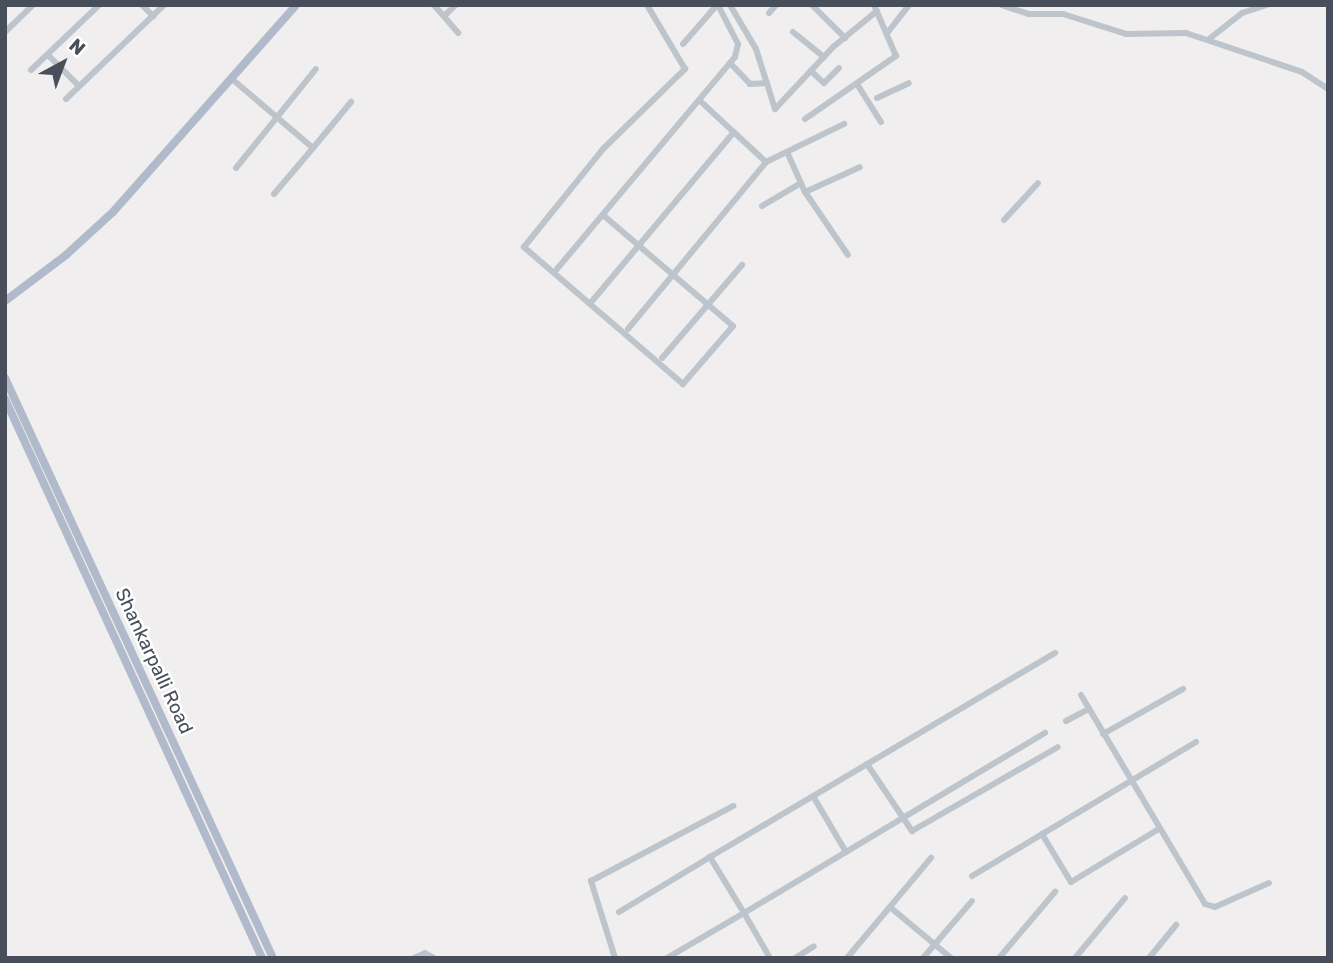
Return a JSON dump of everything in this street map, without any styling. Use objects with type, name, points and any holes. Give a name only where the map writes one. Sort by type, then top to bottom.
[{"type":"main road","points":[[5,301],[66,255],[113,212],[296,5]]},
{"type":"main road","name":"Shankarpalli Road","points":[[5,378],[273,958]]},
{"type":"main road","name":"Shankarpalli Road","points":[[5,399],[262,958]]},
{"type":"street","points":[[5,32],[33,5]]},
{"type":"street","points":[[31,70],[99,5]]},
{"type":"street","points":[[142,5],[153,16]]},
{"type":"street","points":[[66,99],[164,5]]},
{"type":"street","points":[[434,5],[458,33]]},
{"type":"street","points":[[444,16],[456,5]]},
{"type":"street","points":[[603,215],[733,326],[683,384],[524,247],[603,149],[685,69],[647,5]]},
{"type":"street","points":[[557,269],[730,63],[738,44],[718,5],[683,44]]},
{"type":"street","points":[[730,5],[746,26],[775,109],[824,57],[876,8],[896,56],[805,119]]},
{"type":"street","points":[[769,13],[776,5]]},
{"type":"street","points":[[812,5],[845,38]]},
{"type":"street","points":[[818,12],[825,5]]},
{"type":"street","points":[[888,32],[909,5]]},
{"type":"street","points":[[1001,5],[1029,14],[1063,14],[1126,34],[1186,33],[1209,38],[1302,72],[1326,89],[1319,96]]},
{"type":"street","points":[[1209,38],[1242,13],[1267,5]]},
{"type":"street","points":[[793,32],[824,57]]},
{"type":"street","points":[[48,55],[79,86]]},
{"type":"street","points":[[730,63],[750,84],[767,83]]},
{"type":"street","points":[[811,71],[824,83],[839,68]]},
{"type":"street","points":[[236,168],[316,69]]},
{"type":"street","points":[[232,79],[313,148]]},
{"type":"street","points":[[877,98],[909,83]]},
{"type":"street","points":[[857,84],[881,122]]},
{"type":"street","points":[[699,100],[766,162]]},
{"type":"street","points":[[274,194],[351,102]]},
{"type":"street","points":[[628,330],[766,162],[844,124]]},
{"type":"street","points":[[593,300],[734,132]]},
{"type":"street","points":[[787,152],[805,192],[848,255]]},
{"type":"street","points":[[805,192],[860,167]]},
{"type":"street","points":[[762,206],[801,183]]},
{"type":"street","points":[[1004,220],[1038,183]]},
{"type":"street","points":[[662,358],[742,265]]},
{"type":"street","points":[[619,912],[1055,653]]},
{"type":"street","points":[[1103,734],[1183,689]]},
{"type":"street","points":[[1081,695],[1159,829],[1209,907],[1269,883]]},
{"type":"street","points":[[1066,721],[1089,709]]},
{"type":"street","points":[[667,958],[1045,733]]},
{"type":"street","points":[[972,876],[1196,742]]},
{"type":"street","points":[[867,764],[909,830],[917,830],[1058,747]]},
{"type":"street","points":[[813,796],[846,852]]},
{"type":"street","points":[[615,958],[591,881],[733,806]]},
{"type":"street","points":[[1042,834],[1071,882],[1159,829]]},
{"type":"street","points":[[710,857],[770,958]]},
{"type":"street","points":[[847,958],[931,858]]},
{"type":"street","points":[[999,958],[1055,892]]},
{"type":"street","points":[[1075,958],[1125,898]]},
{"type":"street","points":[[923,958],[972,901]]},
{"type":"street","points":[[890,907],[951,958]]},
{"type":"street","points":[[1149,958],[1176,925]]},
{"type":"street","points":[[795,958],[814,946]]},
{"type":"street","points":[[414,958],[425,953],[434,958]]}]
